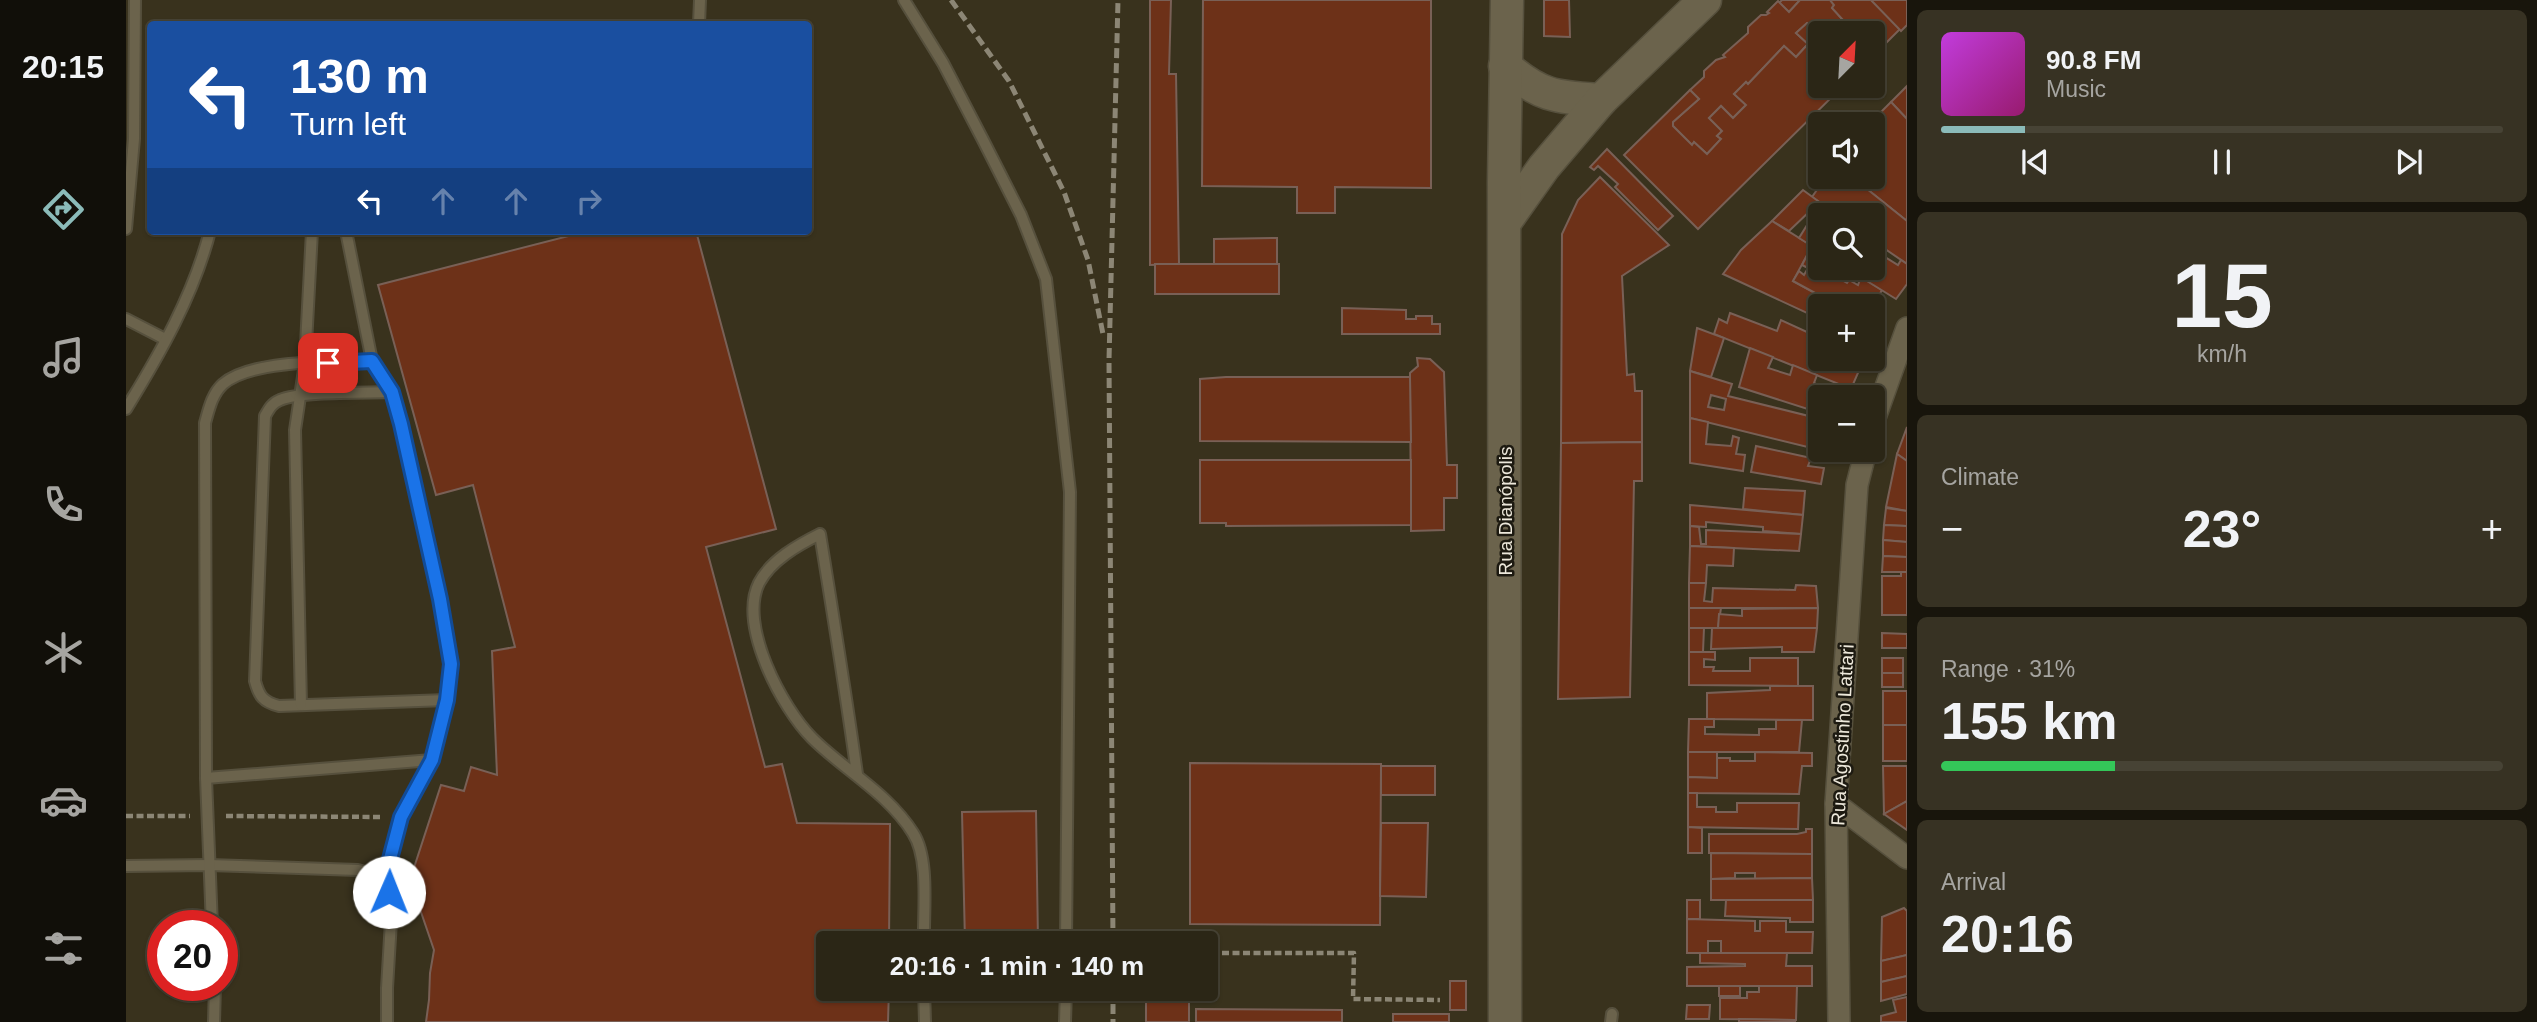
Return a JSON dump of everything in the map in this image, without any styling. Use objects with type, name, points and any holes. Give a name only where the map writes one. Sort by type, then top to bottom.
[{"type":"street","name":"Rua Dianópolis","points":[[1505,1022],[1507,0]]},
{"type":"street","points":[[1505,222],[1544,167],[1601,100],[1704,0]]},
{"type":"street","points":[[1505,66],[1528,86],[1555,96],[1601,100]]},
{"type":"street","points":[[1885,399],[1900,367],[1907,328]]},
{"type":"street","name":"Rua Agostinho Lattari","points":[[1839,1022],[1836,804],[1857,485],[1863,462]]},
{"type":"street","points":[[1836,804],[1907,858]]},
{"type":"lane","points":[[126,229],[134,139],[135,0]]},
{"type":"lane","points":[[699,21],[700,0]]},
{"type":"lane","points":[[904,0],[943,63],[983,140],[1021,215],[1046,279],[1070,492],[1066,931]]},
{"type":"lane","points":[[126,409],[186,299],[209,235]]},
{"type":"lane","points":[[301,705],[295,430],[306,363],[312,235]]},
{"type":"lane","points":[[347,235],[372,361],[392,392],[440,599],[451,664],[447,700],[432,760],[401,817],[384,882],[392,904],[387,1022]]},
{"type":"lane","points":[[126,319],[165,339]]},
{"type":"lane","points":[[211,910],[206,778],[205,423],[216,393],[235,376],[251,370],[306,363],[372,361]]},
{"type":"lane","points":[[392,392],[280,399],[270,406],[265,416],[255,681],[259,695],[267,703],[279,706],[447,700]]},
{"type":"lane","points":[[857,774],[835,613],[820,534],[798,545],[764,575],[758,586],[753,605],[761,648],[786,704],[812,738],[857,774],[914,833],[921,850],[923,931]]},
{"type":"lane","points":[[206,778],[432,760]]},
{"type":"lane","points":[[126,866],[209,865],[358,870],[368,872],[384,882]]},
{"type":"lane","points":[[214,1022],[215,1001]]},
{"type":"lane","points":[[924,1001],[925,1022]]},
{"type":"lane","points":[[1065,1022],[1066,1001]]},
{"type":"path","points":[[126,816],[401,817]]},
{"type":"path","points":[[1222,953],[1354,953],[1353,999],[1440,1000]]},
{"type":"building","points":[[1150,0],[1171,0],[1169,74],[1176,74],[1179,264],[1150,265]]},
{"type":"building","points":[[1203,0],[1431,0],[1431,188],[1335,187],[1335,213],[1297,213],[1297,187],[1202,186]]},
{"type":"building","points":[[1544,0],[1569,0],[1570,37],[1544,36]]},
{"type":"building","points":[[1782,0],[1800,0],[1789,12],[1779,3]]},
{"type":"building","points":[[1800,0],[1830,0],[1834,5],[1832,8],[1843,20],[1808,21],[1796,33],[1808,44],[1796,57],[1784,46],[1748,84],[1746,82],[1734,94],[1746,105],[1733,118],[1721,106],[1709,118],[1722,131],[1717,136],[1721,139],[1707,154],[1694,142],[1692,145],[1673,126],[1673,122],[1699,99],[1690,90],[1704,77],[1704,71],[1716,60],[1725,57],[1723,55],[1748,33],[1748,27],[1761,15],[1769,13],[1767,12],[1778,1],[1789,12]]},
{"type":"building","points":[[1830,0],[1871,0],[1900,29],[1885,44],[1885,21],[1842,21],[1832,8],[1834,5]]},
{"type":"building","points":[[1871,0],[1907,0],[1907,25],[1901,31]]},
{"type":"building","points":[[1807,23],[1808,44],[1796,33]]},
{"type":"building","points":[[1808,44],[1808,98],[1831,98],[1817,112],[1808,112],[1808,121],[1698,229],[1624,155],[1690,90],[1699,99],[1673,122],[1673,126],[1692,145],[1694,142],[1707,154],[1721,139],[1717,136],[1722,131],[1709,118],[1721,106],[1733,118],[1746,105],[1734,94],[1746,82],[1748,84],[1784,46],[1796,57]]},
{"type":"building","points":[[1907,86],[1907,119],[1891,102]]},
{"type":"building","points":[[1891,102],[1907,119],[1907,221],[1867,189],[1885,189],[1885,112],[1881,112]]},
{"type":"building","points":[[1607,149],[1673,216],[1658,230],[1615,187],[1618,184],[1598,166],[1594,170],[1590,167]]},
{"type":"building","points":[[1600,177],[1669,245],[1622,276],[1627,375],[1634,374],[1635,391],[1642,391],[1642,442],[1561,443],[1562,234],[1578,200]]},
{"type":"building","points":[[1818,189],[1867,189],[1884,203],[1821,203],[1812,197]]},
{"type":"building","points":[[1803,190],[1821,203],[1808,203],[1808,213],[1789,231],[1772,221]]},
{"type":"building","points":[[1885,203],[1907,221],[1907,264],[1885,249]]},
{"type":"building","points":[[1772,221],[1808,244],[1808,253],[1793,281],[1817,294],[1808,294],[1808,313],[1723,274],[1741,250]]},
{"type":"building","points":[[1808,224],[1808,244],[1799,238]]},
{"type":"building","points":[[572,235],[697,235],[776,529],[706,547],[765,767],[782,764],[797,823],[890,824],[889,931],[816,931],[816,1001],[889,1001],[888,1022],[426,1022],[434,950],[410,880],[441,785],[464,791],[471,767],[497,775],[492,651],[515,647],[473,485],[436,495],[378,285]]},
{"type":"building","points":[[1277,238],[1277,264],[1214,264],[1214,239]]},
{"type":"building","points":[[1808,254],[1808,268],[1802,265]]},
{"type":"building","points":[[1885,257],[1898,265],[1901,260],[1907,264],[1907,284],[1896,299],[1865,280],[1885,280]]},
{"type":"building","points":[[1155,264],[1279,264],[1279,294],[1155,294]]},
{"type":"building","points":[[1808,268],[1808,280],[1842,280],[1847,283],[1849,280],[1858,285],[1860,280],[1866,280],[1882,290],[1880,294],[1817,294],[1793,281],[1799,271],[1804,275]]},
{"type":"building","points":[[1342,308],[1406,310],[1406,319],[1432,316],[1432,324],[1440,324],[1440,334],[1342,334]]},
{"type":"building","points":[[1730,313],[1777,331],[1781,320],[1808,332],[1808,371],[1859,371],[1853,385],[1841,385],[1714,334],[1719,319],[1727,323]]},
{"type":"building","points":[[1697,328],[1724,338],[1711,377],[1690,371]]},
{"type":"building","points":[[1750,348],[1773,357],[1768,368],[1790,375],[1793,365],[1817,375],[1814,383],[1818,385],[1808,385],[1808,409],[1739,387]]},
{"type":"building","points":[[1417,358],[1430,359],[1444,372],[1447,465],[1457,465],[1457,498],[1444,498],[1444,530],[1411,531],[1410,373],[1418,366]]},
{"type":"building","points":[[1690,371],[1732,384],[1728,396],[1808,416],[1808,447],[1690,418]],"holes":[[[1711,395],[1726,399],[1724,410],[1708,407]]]},
{"type":"building","points":[[1410,377],[1411,442],[1200,441],[1200,379]]},
{"type":"building","points":[[1690,418],[1708,422],[1706,444],[1731,446],[1733,436],[1739,438],[1736,454],[1745,455],[1743,471],[1690,463]]},
{"type":"building","points":[[1907,427],[1907,461],[1897,454]]},
{"type":"building","points":[[1642,442],[1642,481],[1634,481],[1630,697],[1558,699],[1561,443]]},
{"type":"building","points":[[1756,446],[1808,457],[1808,466],[1824,468],[1821,484],[1751,472]]},
{"type":"building","points":[[1897,454],[1907,461],[1907,511],[1886,507]]},
{"type":"building","points":[[1200,460],[1411,460],[1411,525],[1226,526],[1226,523],[1200,523]]},
{"type":"building","points":[[1745,488],[1805,491],[1803,515],[1743,509]]},
{"type":"building","points":[[1690,505],[1803,515],[1801,534],[1763,531],[1763,527],[1706,522],[1706,527],[1690,526]]},
{"type":"building","points":[[1886,508],[1907,511],[1907,526],[1884,525]]},
{"type":"building","points":[[1884,525],[1907,526],[1907,542],[1883,540]]},
{"type":"building","points":[[1690,526],[1699,527],[1701,544],[1706,544],[1706,530],[1801,534],[1799,551],[1690,546]]},
{"type":"building","points":[[1883,540],[1907,542],[1907,557],[1883,556]]},
{"type":"building","points":[[1690,546],[1734,548],[1733,566],[1707,565],[1706,583],[1689,583]]},
{"type":"building","points":[[1883,556],[1907,557],[1907,572],[1882,572]]},
{"type":"building","points":[[1901,572],[1907,572],[1907,615],[1882,615],[1882,576],[1901,576]]},
{"type":"building","points":[[1689,583],[1706,583],[1704,601],[1712,602],[1713,588],[1795,590],[1796,585],[1816,586],[1818,608],[1689,608]]},
{"type":"building","points":[[1689,608],[1721,608],[1718,628],[1689,628]]},
{"type":"building","points":[[1818,608],[1817,628],[1718,628],[1719,614],[1742,616],[1742,609]]},
{"type":"building","points":[[1689,628],[1704,628],[1703,652],[1689,652]]},
{"type":"building","points":[[1712,628],[1817,628],[1814,652],[1782,652],[1782,647],[1711,649]]},
{"type":"building","points":[[1882,633],[1907,634],[1907,648],[1882,648]]},
{"type":"building","points":[[1689,652],[1715,652],[1715,660],[1704,659],[1704,667],[1714,667],[1713,671],[1750,671],[1750,658],[1798,658],[1798,686],[1689,685]]},
{"type":"building","points":[[1882,658],[1903,658],[1903,673],[1882,673]]},
{"type":"building","points":[[1882,673],[1903,673],[1903,687],[1882,687]]},
{"type":"building","points":[[1770,686],[1813,686],[1813,720],[1707,719],[1707,693],[1770,690]]},
{"type":"building","points":[[1883,691],[1907,691],[1907,725],[1883,725]]},
{"type":"building","points":[[1689,719],[1714,719],[1714,727],[1705,727],[1705,734],[1759,735],[1759,729],[1776,729],[1776,720],[1802,720],[1799,752],[1688,752]]},
{"type":"building","points":[[1883,725],[1907,725],[1907,761],[1883,761]]},
{"type":"building","points":[[1688,752],[1717,752],[1717,778],[1688,777]]},
{"type":"building","points":[[1755,752],[1812,753],[1812,766],[1802,766],[1799,794],[1688,793],[1688,777],[1717,778],[1717,758],[1755,761]]},
{"type":"building","points":[[1190,763],[1381,764],[1380,925],[1190,924]]},
{"type":"building","points":[[1381,766],[1435,766],[1435,795],[1381,795]]},
{"type":"building","points":[[1883,766],[1907,766],[1907,801],[1884,814]]},
{"type":"building","points":[[1688,793],[1697,793],[1697,807],[1716,807],[1716,812],[1737,812],[1737,803],[1799,803],[1798,829],[1688,827]]},
{"type":"building","points":[[1907,801],[1907,830],[1884,814]]},
{"type":"building","points":[[1036,811],[1038,931],[965,931],[962,812]]},
{"type":"building","points":[[1381,823],[1428,823],[1426,897],[1380,896]]},
{"type":"building","points":[[1688,827],[1702,828],[1702,853],[1688,853]]},
{"type":"building","points":[[1806,829],[1812,829],[1812,854],[1709,853],[1709,834],[1797,834],[1806,832]]},
{"type":"building","points":[[1711,853],[1812,854],[1812,878],[1755,879],[1755,873],[1735,873],[1735,878],[1711,879]]},
{"type":"building","points":[[1812,878],[1813,900],[1711,900],[1711,879]]},
{"type":"building","points":[[1687,900],[1700,900],[1700,919],[1687,919]]},
{"type":"building","points":[[1726,900],[1813,900],[1813,922],[1790,922],[1790,918],[1725,916]]},
{"type":"building","points":[[1904,908],[1907,911],[1907,955],[1881,961],[1882,917]]},
{"type":"building","points":[[1687,919],[1755,921],[1755,931],[1760,931],[1760,921],[1786,921],[1786,932],[1813,932],[1812,953],[1721,953],[1721,941],[1708,941],[1708,953],[1687,953]]},
{"type":"building","points":[[1700,953],[1787,953],[1786,966],[1812,966],[1812,986],[1687,986],[1687,967],[1745,966],[1700,963]]},
{"type":"building","points":[[1907,955],[1907,976],[1881,982],[1881,961]]},
{"type":"building","points":[[1907,976],[1907,994],[1881,1001],[1881,982]]},
{"type":"building","points":[[1450,981],[1466,981],[1466,1010],[1450,1010]]},
{"type":"building","points":[[1719,986],[1740,986],[1740,996],[1719,996]]},
{"type":"building","points":[[1759,986],[1797,986],[1796,1020],[1720,1019],[1720,998],[1747,998],[1747,992],[1759,992]]},
{"type":"building","points":[[1907,997],[1907,1022],[1881,1022],[1881,1016],[1896,1012],[1893,1000]]},
{"type":"building","points":[[1146,1001],[1189,1001],[1189,1022],[1146,1022]]},
{"type":"building","points":[[1687,1005],[1710,1005],[1709,1019],[1686,1019]]},
{"type":"building","points":[[1196,1009],[1342,1010],[1342,1022],[1196,1022]]},
{"type":"building","points":[[1393,1014],[1449,1014],[1449,1022],[1393,1022]]},
{"type":"building","points":[[1739,1019],[1795,1020],[1795,1022],[1739,1022]]},
{"type":"railway","points":[[951,0],[1009,81],[1064,192],[1088,260],[1103,334]]},
{"type":"railway","points":[[1113,931],[1109,360],[1118,0]]},
{"type":"railway","points":[[1113,1001],[1113,1022]]},
{"type":"route","points":[[328,363],[372,361],[392,392],[440,599],[451,664],[447,700],[432,760],[401,817],[384,882],[389,892]]}]
